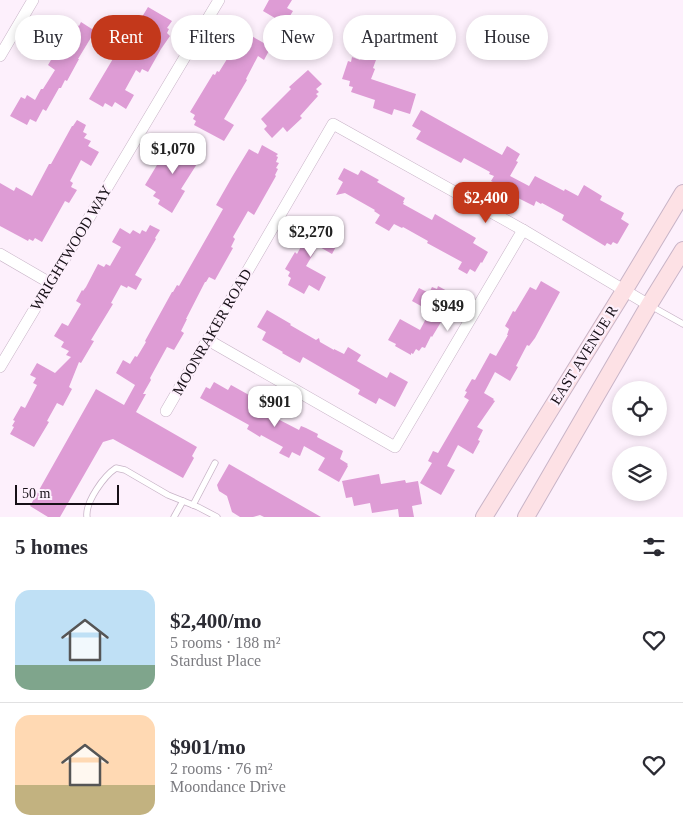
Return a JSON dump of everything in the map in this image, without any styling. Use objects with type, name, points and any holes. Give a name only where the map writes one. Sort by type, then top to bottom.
[{"type":"main road","name":"EAST AVENUE R","points":[[484,517],[683,193]]},
{"type":"main road","name":"EAST AVENUE R","points":[[526,517],[683,250]]},
{"type":"street","points":[[0,56],[33,0]]},
{"type":"street","name":"WRIGHTWOOD WAY","points":[[0,367],[219,0]]},
{"type":"street","name":"MOONRAKER ROAD","points":[[166,411],[333,124],[523,230]]},
{"type":"street","points":[[208,340],[395,447],[523,230],[649,305]]},
{"type":"street","points":[[0,254],[50,283]]},
{"type":"lane","points":[[649,305],[683,324]]},
{"type":"lane","points":[[193,505],[215,463]]},
{"type":"lane","points":[[87,517],[91,500],[99,485],[116,468],[125,470],[168,496],[193,505],[217,517]]},
{"type":"lane","points":[[174,517],[183,501]]},
{"type":"building","points":[[269,0],[292,0],[287,8],[293,11],[291,15],[270,15],[263,11]]},
{"type":"building","points":[[148,7],[171,20],[167,28],[169,29],[167,33],[170,36],[161,49],[161,15],[143,15]]},
{"type":"building","points":[[81,22],[91,28],[91,38],[81,54]]},
{"type":"building","points":[[253,37],[263,42],[263,59],[258,56],[247,80],[224,119],[234,125],[224,141],[194,125],[196,121],[193,119],[195,115],[190,112],[213,74],[215,75],[217,71],[219,72],[226,60],[253,60]]},
{"type":"building","points":[[51,60],[78,60],[67,81],[65,80],[61,88],[59,88],[46,111],[43,109],[36,122],[30,119],[27,125],[10,116],[21,97],[25,99],[27,95],[35,100],[55,70],[48,65]]},
{"type":"building","points":[[112,60],[155,60],[148,72],[142,69],[140,73],[136,70],[125,90],[134,95],[126,109],[115,102],[112,107],[105,103],[103,107],[89,99]]},
{"type":"building","points":[[351,60],[376,60],[371,79],[416,94],[410,114],[394,109],[392,115],[373,108],[375,100],[351,92],[353,87],[349,86],[350,81],[342,79],[348,61],[351,62]]},
{"type":"building","points":[[308,70],[322,84],[316,89],[319,92],[316,94],[318,96],[300,116],[302,118],[287,132],[283,127],[272,138],[264,129],[267,126],[261,119],[291,89],[289,87]]},
{"type":"building","points":[[421,110],[502,155],[507,146],[520,154],[510,176],[529,186],[535,176],[578,196],[584,185],[602,196],[600,200],[624,213],[621,219],[629,224],[618,243],[613,242],[611,245],[607,243],[605,246],[562,220],[564,215],[536,201],[534,206],[491,181],[494,176],[489,174],[490,172],[464,158],[461,163],[416,139],[421,131],[412,126]]},
{"type":"building","points":[[77,120],[86,125],[83,132],[87,134],[84,138],[91,141],[88,146],[99,152],[91,166],[81,160],[70,181],[73,183],[71,187],[77,190],[69,203],[65,201],[42,242],[35,238],[33,241],[29,239],[28,241],[0,226],[0,183],[14,191],[16,187],[32,196],[49,164],[51,164]]},
{"type":"building","points":[[178,142],[202,156],[181,189],[185,191],[172,213],[158,204],[160,200],[153,196],[156,192],[145,185],[169,145],[174,148]]},
{"type":"building","points":[[262,145],[278,154],[276,162],[279,163],[276,168],[278,169],[276,176],[254,215],[248,211],[233,237],[235,239],[231,247],[233,248],[215,280],[209,277],[205,282],[181,331],[184,333],[174,350],[167,347],[150,378],[151,380],[143,394],[146,394],[136,412],[197,447],[192,456],[194,458],[183,478],[113,439],[103,442],[60,517],[48,517],[30,506],[96,389],[124,405],[135,385],[116,373],[123,360],[130,364],[135,356],[137,357],[172,292],[177,285],[179,286],[223,209],[216,205],[232,177],[249,149],[258,154]]},
{"type":"building","points":[[344,168],[358,175],[361,170],[379,180],[377,182],[405,198],[403,204],[432,220],[435,214],[476,238],[473,243],[488,252],[482,263],[475,272],[470,269],[467,274],[458,269],[462,262],[427,243],[428,241],[403,227],[394,224],[389,231],[375,223],[380,215],[375,210],[345,193],[336,195],[343,182],[338,179]]},
{"type":"building","points":[[326,222],[341,231],[337,240],[339,241],[332,254],[318,246],[306,266],[326,277],[319,291],[309,285],[304,294],[288,285],[291,278],[288,276],[290,272],[285,269],[295,252],[297,254],[311,228],[317,231]]},
{"type":"building","points":[[150,225],[160,230],[135,275],[142,279],[136,290],[121,285],[111,303],[113,304],[91,340],[94,341],[81,363],[79,362],[69,387],[72,389],[63,406],[57,403],[47,421],[49,422],[34,447],[10,434],[14,427],[12,426],[15,421],[13,420],[21,406],[25,408],[37,385],[33,383],[36,378],[30,375],[37,363],[55,373],[71,357],[66,355],[69,351],[61,347],[64,342],[54,336],[62,323],[68,326],[81,304],[76,301],[98,264],[104,267],[106,264],[110,266],[121,247],[112,242],[120,228],[130,234],[133,230],[140,234],[142,230],[146,232]]},
{"type":"building","points":[[541,281],[560,292],[535,338],[529,346],[527,345],[510,381],[495,372],[484,393],[495,401],[477,427],[483,430],[478,440],[480,441],[473,454],[458,445],[447,466],[455,470],[441,495],[420,483],[432,463],[428,461],[433,451],[438,453],[469,400],[464,397],[467,392],[465,391],[472,379],[475,380],[490,353],[496,356],[508,335],[509,329],[505,326],[513,311],[515,312],[530,287],[536,290]]},
{"type":"building","points":[[438,286],[449,292],[450,294],[446,300],[450,302],[448,306],[450,307],[425,348],[422,347],[419,351],[416,349],[411,355],[388,340],[400,319],[420,330],[430,311],[412,301],[419,288],[429,293],[432,287],[437,289]]},
{"type":"building","points":[[267,310],[316,340],[319,338],[320,342],[334,350],[344,354],[348,347],[361,355],[357,361],[387,378],[390,372],[408,382],[395,407],[379,398],[376,404],[358,394],[360,390],[303,357],[300,363],[262,340],[266,332],[257,327]]},
{"type":"building","points":[[214,382],[228,390],[231,385],[273,411],[270,415],[299,430],[301,426],[306,428],[318,434],[317,437],[343,451],[340,459],[348,464],[348,466],[339,482],[318,470],[325,458],[304,446],[300,456],[292,452],[289,458],[279,453],[283,447],[261,435],[260,437],[247,429],[249,425],[200,398],[206,387],[210,389]]},
{"type":"building","points":[[229,464],[321,517],[264,517],[260,515],[240,517],[232,512],[227,496],[219,491],[217,485]]},
{"type":"building","points":[[379,474],[381,484],[405,480],[406,483],[418,481],[422,504],[412,506],[414,517],[399,517],[398,509],[372,513],[370,503],[354,506],[352,497],[346,498],[342,481]]}]
